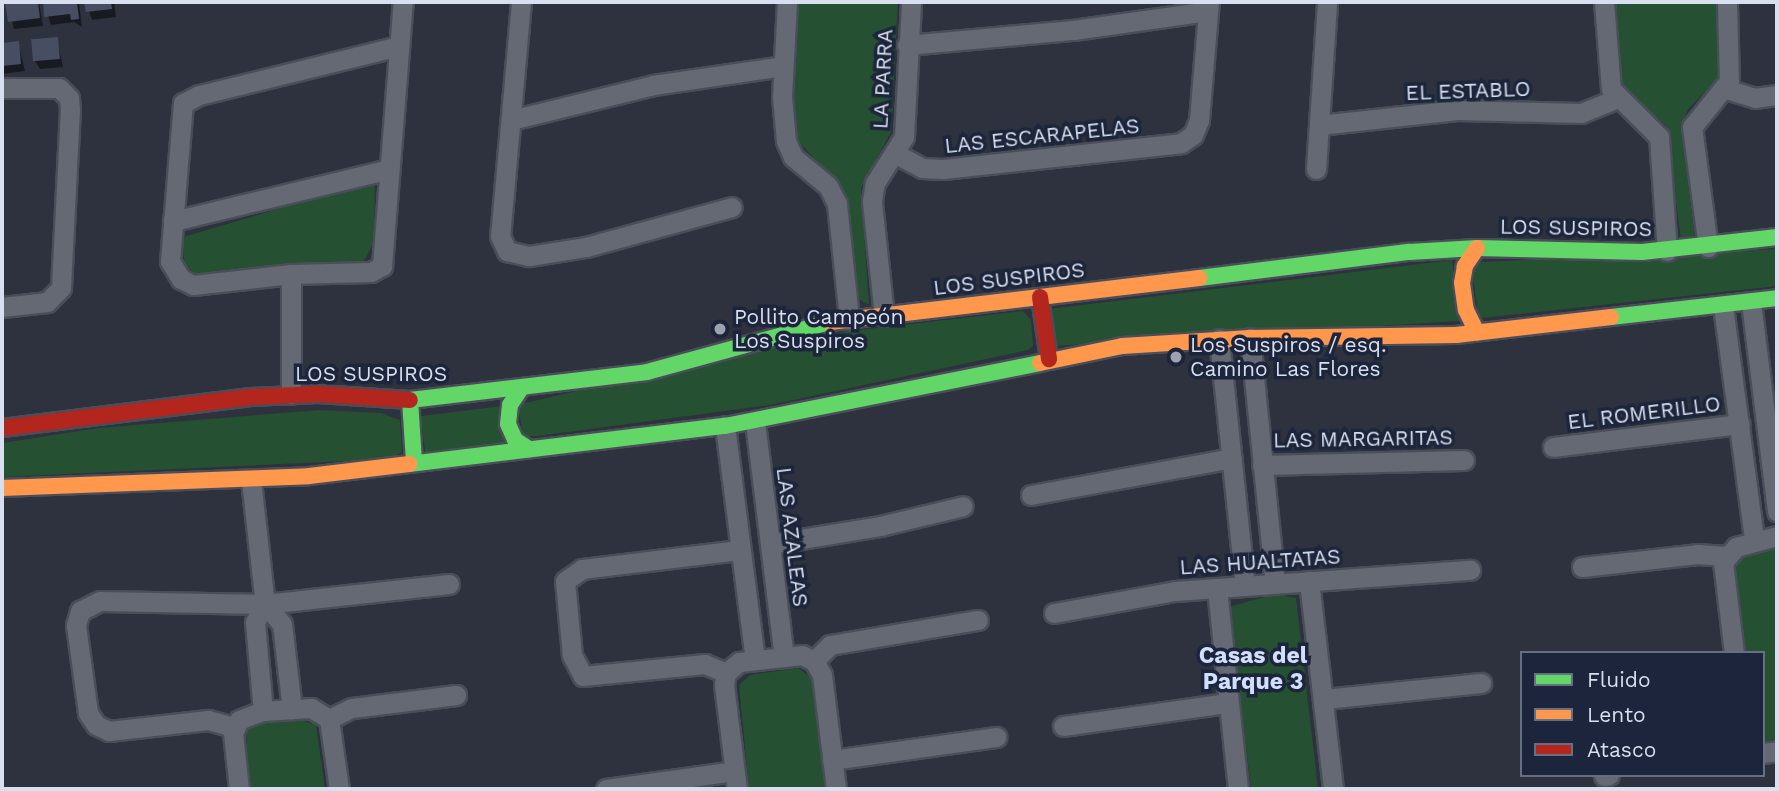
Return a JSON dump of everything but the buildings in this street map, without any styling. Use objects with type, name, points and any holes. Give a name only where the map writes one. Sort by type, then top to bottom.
[{"type":"street","points":[[399,46],[199,94],[183,103],[170,261],[181,279],[193,285],[291,274],[371,272],[382,266],[403,2]]},
{"type":"street","points":[[521,2],[500,236],[507,251],[516,256],[586,247],[732,207]]},
{"type":"street","points":[[787,2],[783,127],[789,149],[828,186],[837,204],[849,319]]},
{"type":"street","name":"LA PARRA","points":[[884,316],[872,201],[878,178],[897,154],[905,124],[906,45],[911,2]]},
{"type":"street","points":[[1317,169],[1327,2]]},
{"type":"street","points":[[1604,2],[1607,78],[1616,99],[1650,123],[1659,137],[1667,251]]},
{"type":"street","points":[[1709,247],[1692,127],[1697,114],[1726,89],[1731,72],[1727,2]]},
{"type":"street","points":[[906,45],[1061,31],[1208,7]]},
{"type":"street","name":"LAS ESCARAPELAS","points":[[897,154],[922,168],[943,169],[1172,145],[1193,135],[1199,120],[1208,7]]},
{"type":"street","points":[[511,120],[653,85],[783,66]]},
{"type":"street","points":[[2,88],[59,88],[69,98],[70,109],[61,288],[47,302],[2,307]]},
{"type":"street","points":[[1726,89],[1755,98],[1777,95]]},
{"type":"street","name":"EL ESTABLO","points":[[1319,125],[1457,110],[1581,113],[1616,99]]},
{"type":"street","points":[[173,221],[389,169]]},
{"type":"street","name":"LOS SUSPIROS","points":[[2,428],[291,394],[410,400],[520,390],[647,372],[780,330],[849,319],[1477,248],[1667,251],[1777,237]]},
{"type":"street","points":[[1476,333],[1466,310],[1462,283],[1465,266],[1477,248]]},
{"type":"street","points":[[291,274],[291,394]]},
{"type":"street","points":[[1040,297],[1049,359]]},
{"type":"street","points":[[2,488],[101,481],[251,480],[725,426],[1122,346],[1219,339],[1476,333],[1777,299]]},
{"type":"street","points":[[1751,302],[1772,423],[1777,511]]},
{"type":"street","points":[[1723,306],[1754,539]]},
{"type":"street","points":[[1251,338],[1275,584]]},
{"type":"street","points":[[1219,339],[1245,586]]},
{"type":"street","points":[[520,390],[510,405],[508,424],[515,440],[529,449]]},
{"type":"street","points":[[410,400],[414,463]]},
{"type":"street","name":"LAS AZALEAS","points":[[755,422],[784,657]]},
{"type":"street","name":"EL ROMERILLO","points":[[1553,447],[1740,424]]},
{"type":"street","points":[[725,426],[755,660]]},
{"type":"street","points":[[1031,495],[1232,458]]},
{"type":"street","name":"LAS MARGARITAS","points":[[1262,465],[1464,460]]},
{"type":"street","points":[[251,480],[265,604],[282,624],[292,709]]},
{"type":"street","points":[[770,544],[880,526],[963,506]]},
{"type":"street","points":[[1582,567],[1697,554],[1726,556],[1754,539],[1777,536]]},
{"type":"street","points":[[726,673],[705,664],[583,676],[572,655],[565,580],[571,572],[740,550]]},
{"type":"street","points":[[1726,556],[1723,571],[1731,651]]},
{"type":"street","name":"LAS HUALTATAS","points":[[1054,613],[1175,591],[1470,570]]},
{"type":"street","points":[[1309,582],[1325,699],[1333,789]]},
{"type":"street","points":[[233,727],[208,720],[102,729],[88,713],[77,617],[83,607],[100,601],[265,604],[449,584]]},
{"type":"street","points":[[1217,589],[1238,789]]},
{"type":"street","points":[[263,711],[255,622],[265,604]]},
{"type":"street","points":[[814,660],[830,645],[978,620]]},
{"type":"street","points":[[606,789],[735,780],[724,685],[726,673],[736,663],[802,655],[814,660],[822,674],[836,789]]},
{"type":"street","points":[[1325,699],[1481,683]]},
{"type":"street","points":[[329,719],[352,708],[456,695]]},
{"type":"street","points":[[1063,726],[1227,703]]},
{"type":"street","points":[[233,727],[243,717],[263,711],[310,708],[329,719]]},
{"type":"street","points":[[329,719],[339,789]]},
{"type":"street","points":[[233,727],[239,789]]},
{"type":"street","points":[[832,760],[996,737]]},
{"type":"green space","points":[[799,2],[898,2],[891,132],[861,188],[869,305],[859,299],[845,195],[797,139],[793,100]]},
{"type":"green space","points":[[1615,2],[1716,2],[1719,78],[1688,109],[1681,129],[1695,238],[1681,240],[1666,125],[1625,93],[1620,80]]},
{"type":"green space","points":[[375,180],[374,242],[364,261],[195,274],[185,263],[180,238]]},
{"type":"green space","points":[[1777,249],[1777,286],[1483,318],[1478,314],[1472,271],[1481,262]]},
{"type":"green space","points":[[1452,260],[1459,321],[1055,346],[1049,309]]},
{"type":"green space","points":[[1023,311],[1031,320],[1033,346],[1028,350],[770,405],[524,436],[517,405],[807,336]]},
{"type":"green space","points":[[503,406],[508,444],[425,454],[421,416]]},
{"type":"green space","points":[[319,410],[381,413],[400,420],[402,452],[390,459],[2,477],[2,443],[98,428]]},
{"type":"green space","points":[[1777,549],[1777,740],[1765,740],[1765,651],[1743,651],[1734,569],[1743,555]]},
{"type":"green space","points":[[1275,594],[1296,598],[1318,789],[1251,789],[1229,607]]},
{"type":"green space","points":[[798,668],[812,678],[825,789],[749,789],[739,685],[750,675]]},
{"type":"green space","points":[[295,718],[316,725],[325,789],[249,789],[246,731],[265,720]]},
{"type":"traffic: fast","points":[[1199,278],[1409,252],[1477,248],[1642,252],[1777,237]]},
{"type":"traffic: fast","points":[[1611,317],[1777,298]]},
{"type":"traffic: fast","points":[[410,400],[647,372],[830,322]]},
{"type":"traffic: fast","points":[[409,464],[725,426],[1040,363]]},
{"type":"traffic: fast","points":[[520,390],[510,405],[508,424],[515,440],[529,449]]},
{"type":"traffic: fast","points":[[410,400],[414,462]]},
{"type":"traffic: slow","points":[[1477,248],[1465,266],[1462,283],[1466,310],[1477,333]]},
{"type":"traffic: slow","points":[[830,322],[1199,278]]},
{"type":"traffic: slow","points":[[1040,363],[1122,346],[1250,338],[1456,335],[1611,317]]},
{"type":"traffic: slow","points":[[2,488],[309,476],[409,464]]},
{"type":"traffic: jam","points":[[1040,297],[1049,359]]},
{"type":"traffic: jam","points":[[2,428],[251,397],[318,394],[410,400]]},
{"type":"place","name":"Pollito Campeón Los Suspiros","points":[[720,329]]},
{"type":"place","name":"Los Suspiros / esq. Camino Las Flores","points":[[1176,357]]},
{"type":"district","name":"Casas del Parque 3","points":[[1253,669]]}]
